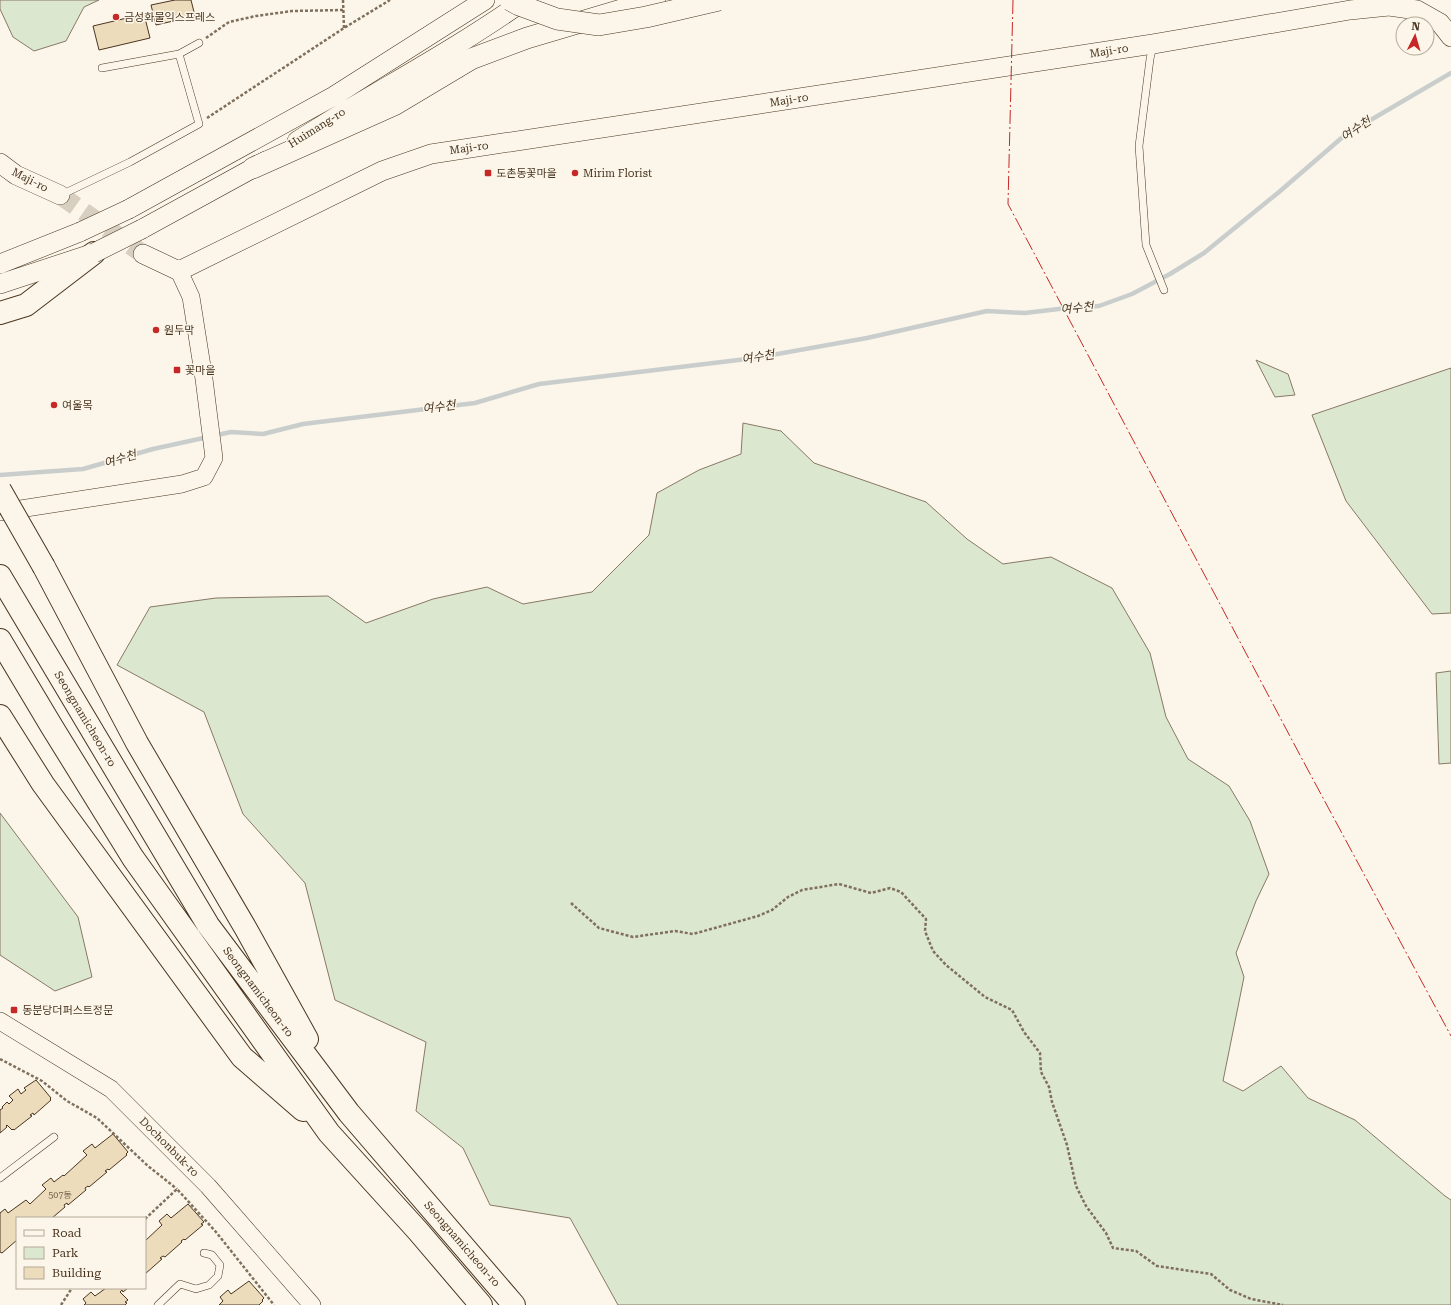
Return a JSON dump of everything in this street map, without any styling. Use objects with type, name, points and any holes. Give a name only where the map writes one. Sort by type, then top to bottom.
[{"type":"highway","points":[[0,313],[26,305],[94,253]]},
{"type":"highway","points":[[0,490],[44,567],[137,743],[246,929],[349,1113]]},
{"type":"highway","name":"Seongnamicheon-ro","points":[[0,576],[208,925],[349,1113],[514,1305]]},
{"type":"highway","name":"Seongnamicheon-ro","points":[[5,649],[134,858],[330,1132],[481,1305]]},
{"type":"highway","points":[[0,716],[43,784],[242,1057],[330,1132]]},
{"type":"main road","points":[[510,0],[519,5],[557,19],[599,25],[646,17],[719,0]]},
{"type":"main road","name":"Huimang-ro","points":[[94,253],[142,229],[254,168],[344,111],[492,24],[525,0]]},
{"type":"main road","points":[[254,168],[394,105],[471,60],[527,38],[655,0]]},
{"type":"main road","name":"Huimang-ro","points":[[0,264],[80,232],[129,209],[334,96],[480,3]]},
{"type":"main road","name":"Maji-ro","points":[[179,271],[382,171],[431,154],[1153,44],[1350,10],[1389,6],[1417,10],[1440,23],[1451,37]]},
{"type":"main road","name":"Maji-ro","points":[[0,163],[16,175],[60,195]]},
{"type":"main road","points":[[0,284],[94,253]]},
{"type":"main road","points":[[143,254],[179,271]]},
{"type":"street","points":[[0,512],[182,484],[204,477],[214,458],[204,380],[190,298],[179,271]]},
{"type":"street","name":"Dochonbuk-ro","points":[[0,1021],[111,1089],[208,1186],[312,1305]]},
{"type":"lane","points":[[102,68],[179,54],[199,43]]},
{"type":"lane","points":[[1153,44],[1139,146],[1146,245],[1163,287]]},
{"type":"lane","points":[[60,195],[130,162],[199,124],[179,54]]},
{"type":"lane","points":[[0,1178],[54,1137]]},
{"type":"lane","points":[[158,1305],[180,1284],[196,1289],[210,1285],[218,1276],[220,1265],[212,1255],[204,1253]]},
{"type":"path","points":[[343,0],[344,28]]},
{"type":"path","points":[[199,124],[344,28],[390,0]]},
{"type":"path","points":[[199,43],[229,22],[256,16],[292,11],[344,10]]},
{"type":"path","points":[[570,903],[599,928],[633,937],[674,931],[693,934],[758,916],[772,910],[788,897],[802,890],[839,884],[871,893],[890,888],[901,892],[926,919],[925,931],[932,951],[946,965],[985,997],[1012,1010],[1024,1032],[1040,1053],[1041,1072],[1049,1087],[1052,1102],[1068,1145],[1076,1186],[1086,1206],[1106,1233],[1113,1248],[1136,1251],[1157,1266],[1211,1274],[1230,1290],[1251,1299],[1283,1305]]},
{"type":"path","points":[[0,1059],[42,1081],[67,1101],[97,1118],[148,1166],[177,1189],[216,1232],[274,1305]]},
{"type":"path","points":[[146,1219],[177,1189]]},
{"type":"path","points":[[61,1305],[71,1289]]},
{"type":"green space","points":[[0,0],[99,0],[84,7],[66,41],[34,51],[13,37],[0,9]]},
{"type":"green space","points":[[1256,360],[1288,374],[1295,395],[1275,397]]},
{"type":"green space","points":[[1451,368],[1451,613],[1432,614],[1346,501],[1312,415]]},
{"type":"green space","points":[[743,423],[781,431],[814,463],[926,502],[967,539],[1003,564],[1051,557],[1112,588],[1150,653],[1166,717],[1188,759],[1229,786],[1250,821],[1269,874],[1256,901],[1236,953],[1244,977],[1223,1081],[1243,1091],[1281,1066],[1308,1098],[1355,1120],[1451,1200],[1451,1305],[618,1305],[570,1218],[490,1205],[463,1148],[416,1111],[426,1042],[335,1000],[305,883],[243,814],[204,712],[117,665],[150,607],[216,598],[328,596],[366,623],[433,599],[487,587],[523,604],[592,592],[649,535],[657,493],[699,470],[741,454]]},
{"type":"green space","points":[[1451,671],[1451,763],[1439,764],[1436,673]]},
{"type":"green space","points":[[0,813],[78,917],[92,977],[55,991],[0,955]]},
{"type":"building","points":[[175,0],[191,0],[195,16],[156,25],[151,5]]},
{"type":"building","points":[[144,14],[150,38],[99,50],[93,26]]},
{"type":"building","points":[[36,1080],[51,1100],[34,1115],[33,1113],[30,1115],[32,1116],[14,1130],[7,1125],[7,1127],[0,1133],[0,1110],[7,1102],[9,1104],[13,1100],[9,1096],[18,1089],[21,1094],[26,1090],[24,1088]]},
{"type":"building","points":[[113,1134],[128,1152],[126,1154],[127,1155],[109,1170],[108,1169],[105,1171],[107,1172],[89,1187],[88,1186],[85,1188],[86,1190],[68,1205],[67,1203],[64,1205],[65,1207],[53,1217],[16,1217],[16,1241],[2,1253],[0,1252],[0,1213],[5,1209],[8,1213],[26,1200],[30,1204],[46,1189],[42,1185],[51,1178],[54,1182],[63,1175],[64,1176],[87,1155],[83,1151],[92,1144],[95,1148]]},
{"type":"building","points":[[188,1204],[204,1222],[201,1224],[203,1225],[185,1240],[184,1239],[181,1241],[182,1242],[165,1257],[163,1256],[160,1258],[162,1259],[146,1273],[146,1240],[162,1225],[159,1221],[167,1214],[171,1218]]},
{"type":"building","points":[[249,1281],[264,1298],[259,1305],[219,1305],[223,1301],[220,1297],[228,1290],[231,1294]]},
{"type":"building","points":[[105,1289],[127,1289],[123,1292],[122,1290],[120,1292],[128,1300],[125,1302],[127,1303],[125,1305],[84,1305],[86,1303],[83,1299],[91,1292],[95,1296]]},
{"type":"waterway","name":"여수천","points":[[0,475],[83,469],[153,449],[231,432],[263,434],[303,424],[475,403],[539,384],[755,358],[867,338],[987,311],[1025,313],[1099,306],[1132,294],[1170,274],[1204,253],[1279,192],[1345,135],[1451,73]]},
{"type":"tunnel","points":[[60,195],[143,254]]},
{"type":"power","points":[[1013,0],[1008,204],[1301,757],[1451,1036]]},
{"type":"place","name":"금성화물익스프레스","points":[[116,17]]},
{"type":"place","name":"도촌동꽃마을","points":[[488,173]]},
{"type":"place","name":"Mirim Florist","points":[[575,173]]},
{"type":"place","name":"원두막","points":[[156,330]]},
{"type":"place","name":"꽃마을","points":[[177,370]]},
{"type":"place","name":"여울목","points":[[54,405]]},
{"type":"place","name":"동분당더퍼스트정문","points":[[14,1010]]}]
